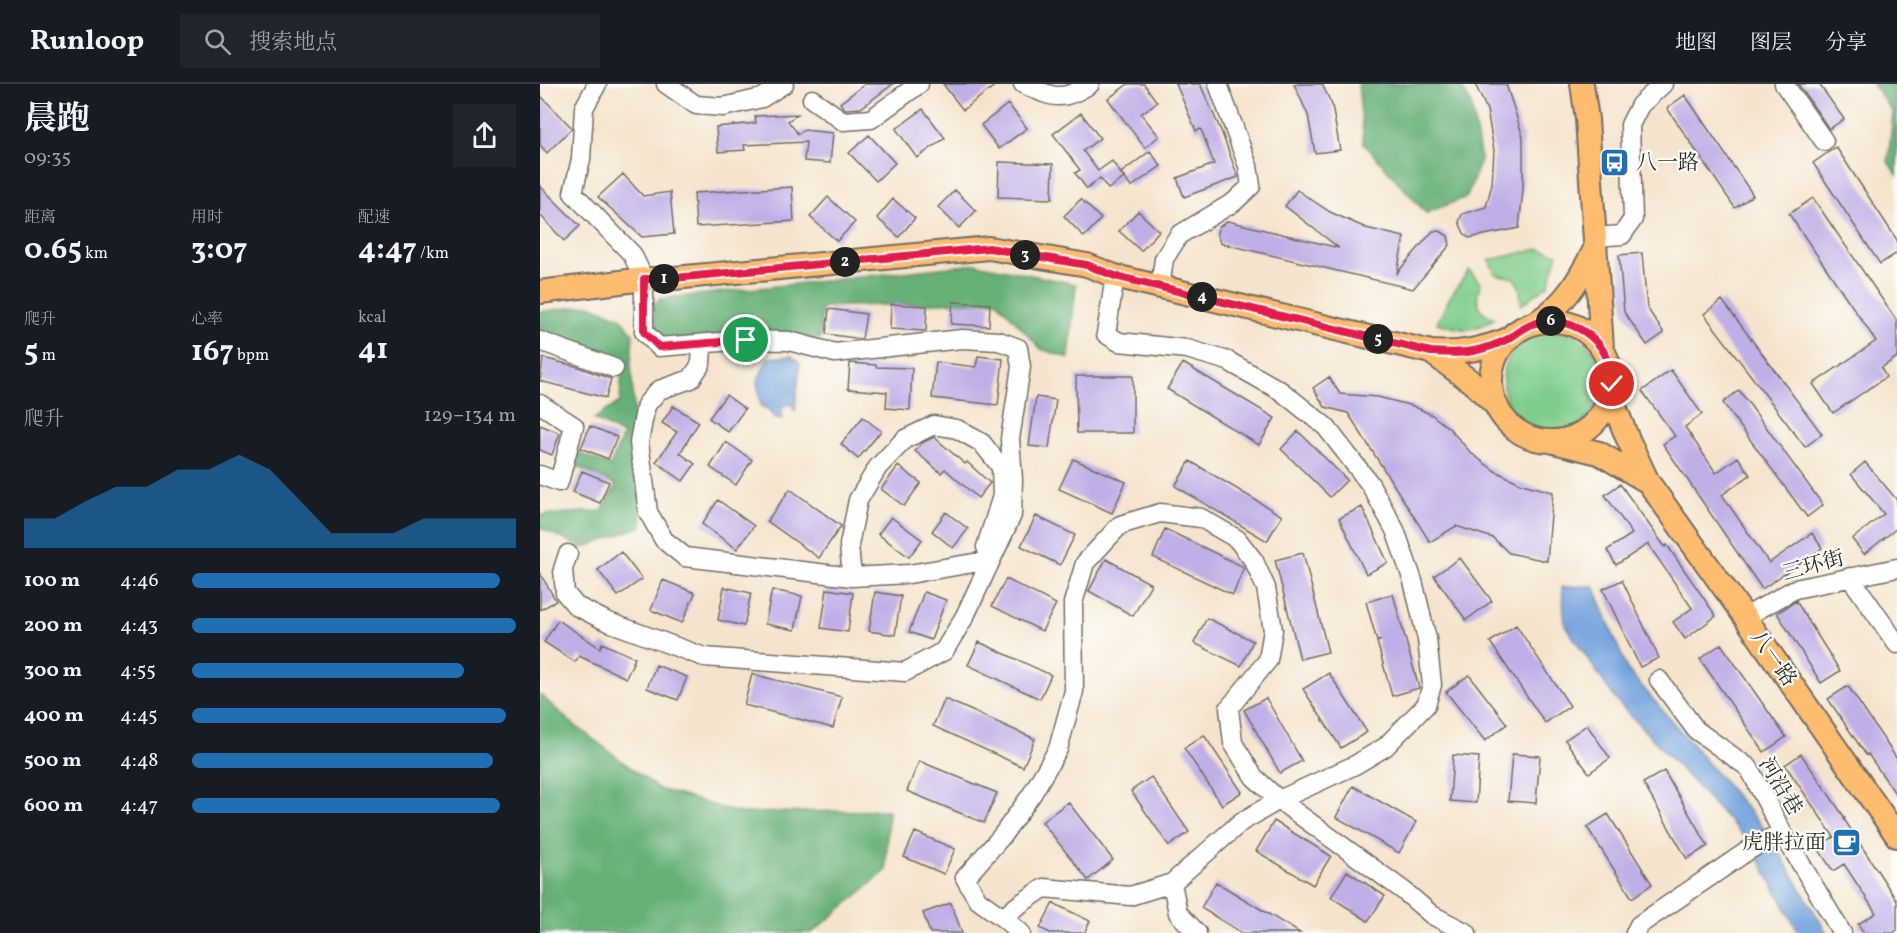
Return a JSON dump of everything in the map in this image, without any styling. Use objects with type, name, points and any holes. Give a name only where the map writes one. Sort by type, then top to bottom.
[{"type":"main road","points":[[1582,84],[1587,119],[1602,348]]},
{"type":"main road","points":[[1497,406],[1492,387],[1493,368],[1498,353],[1509,339],[1553,311],[1571,292],[1595,243]]},
{"type":"main road","points":[[540,292],[644,279],[989,248],[1087,265],[1115,276],[1431,352],[1453,354],[1473,351],[1509,339]]},
{"type":"main road","points":[[1537,322],[1558,321],[1583,330],[1602,348],[1609,362],[1612,384],[1603,412],[1590,428],[1568,439],[1550,441]]},
{"type":"main road","points":[[1431,352],[1473,383],[1497,406],[1509,423],[1530,437],[1599,453],[1648,482]]},
{"type":"main road","points":[[1610,395],[1648,482]]},
{"type":"main road","name":"八一路","points":[[1648,482],[1897,836]]},
{"type":"street","points":[[568,554],[562,570],[565,593],[576,606],[606,621],[704,657],[905,672],[944,651],[965,616],[1012,515],[1013,480],[1010,439],[1021,367],[1018,348],[999,340],[962,339],[836,352],[789,341],[746,340],[659,347],[644,332],[644,279],[632,254],[573,193],[581,159],[584,108],[597,84]]},
{"type":"street","points":[[666,84],[696,105],[723,107],[762,98],[778,86]]},
{"type":"street","points":[[812,99],[843,121],[871,119],[919,84]]},
{"type":"street","points":[[1023,84],[1057,98],[1079,91],[1090,84]]},
{"type":"street","points":[[1160,287],[1164,259],[1179,235],[1234,202],[1251,186],[1248,166],[1218,84]]},
{"type":"street","points":[[1595,243],[1622,235],[1634,219],[1630,125],[1640,105],[1663,84]]},
{"type":"street","points":[[1784,84],[1824,141]]},
{"type":"street","points":[[1004,918],[1044,888],[1130,896],[1172,883],[1241,822],[1279,800],[1355,765],[1385,747],[1426,705],[1432,685],[1427,639],[1413,581],[1395,530],[1370,484],[1326,427],[1281,392],[1228,362],[1187,349],[1119,342],[1106,334],[1115,276]]},
{"type":"street","points":[[540,340],[614,368]]},
{"type":"street","points":[[702,344],[701,364],[692,379],[659,390],[646,405],[639,442],[648,512],[664,540],[685,557],[852,577],[909,574],[991,560]]},
{"type":"street","points":[[540,404],[573,426],[558,482],[540,475]]},
{"type":"street","points":[[852,577],[849,545],[858,500],[878,467],[905,439],[934,425],[957,429],[982,443],[1000,468],[1002,496],[986,547],[991,560]]},
{"type":"street","points":[[1022,933],[978,900],[965,878],[1001,837],[1032,794],[1058,749],[1074,691],[1072,603],[1085,563],[1120,525],[1160,513],[1201,518],[1237,539],[1254,561],[1266,588],[1273,630],[1268,660],[1229,708],[1233,743],[1254,777],[1279,800],[1404,891],[1432,915],[1456,930]]},
{"type":"street","name":"三环街","points":[[1745,617],[1795,589],[1897,568]]},
{"type":"street","points":[[1850,578],[1897,644]]},
{"type":"street","name":"河沿巷","points":[[1659,680],[1696,730],[1749,768],[1778,833],[1842,933]]},
{"type":"street","points":[[1635,933],[1639,925],[1749,850],[1778,833]]},
{"type":"street","points":[[1172,883],[1178,913],[1197,933]]},
{"type":"green space","points":[[1358,84],[1459,84],[1471,103],[1481,160],[1467,197],[1426,213],[1364,144]]},
{"type":"green space","points":[[1873,84],[1897,84],[1897,175],[1888,162],[1893,113]]},
{"type":"green space","points":[[1539,249],[1558,254],[1548,285],[1521,305],[1520,288],[1514,278],[1495,274],[1489,260]]},
{"type":"green space","points":[[976,264],[1076,284],[1069,358],[1041,349],[997,301],[822,307],[820,339],[766,330],[672,341],[658,335],[653,308],[659,299]]},
{"type":"green space","points":[[1469,270],[1481,284],[1478,300],[1481,309],[1495,318],[1479,327],[1467,330],[1437,323],[1450,297]]},
{"type":"green space","points":[[590,305],[620,317],[633,333],[631,364],[642,526],[583,548],[542,529],[540,515],[602,511],[616,485],[574,465],[577,452],[610,466],[623,435],[594,419],[620,402],[622,365],[540,330],[540,312]]},
{"type":"green space","points":[[1553,331],[1572,335],[1588,346],[1599,362],[1603,381],[1599,400],[1588,416],[1572,427],[1553,431],[1534,427],[1518,416],[1507,400],[1503,381],[1507,362],[1518,346],[1534,335]]},
{"type":"green space","points":[[540,694],[568,720],[659,789],[740,813],[888,810],[886,871],[812,933],[540,933]]},
{"type":"water","points":[[792,356],[800,363],[795,411],[791,404],[782,406],[782,419],[774,418],[768,409],[761,406],[757,382],[768,358]]},
{"type":"water","points":[[1594,586],[1627,669],[1767,832],[1827,933],[1799,933],[1750,843],[1616,700],[1565,625],[1562,587]]},
{"type":"building","points":[[865,84],[893,84],[861,108],[846,109],[843,107],[840,103]]},
{"type":"building","points":[[943,84],[997,84],[963,110]]},
{"type":"building","points":[[1128,84],[1144,84],[1157,102],[1141,114],[1159,136],[1145,148],[1108,99]]},
{"type":"building","points":[[1176,84],[1200,84],[1222,133],[1238,177],[1184,197],[1177,178],[1214,164],[1201,129],[1196,131]]},
{"type":"building","points":[[1294,84],[1322,84],[1332,105],[1340,150],[1315,153],[1308,115]]},
{"type":"building","points":[[1475,84],[1506,84],[1523,137],[1523,189],[1519,228],[1469,238],[1459,222],[1462,214],[1486,207],[1492,184],[1494,150],[1487,110]]},
{"type":"building","points":[[1798,84],[1819,84],[1844,119],[1829,129]]},
{"type":"building","points":[[540,95],[572,128],[547,153],[540,145]]},
{"type":"building","points":[[1685,95],[1753,195],[1735,208],[1667,108]]},
{"type":"building","points":[[1008,104],[1027,128],[999,149],[981,125]]},
{"type":"building","points":[[923,109],[945,138],[917,158],[896,129]]},
{"type":"building","points":[[1081,113],[1100,138],[1083,151],[1098,171],[1112,161],[1124,178],[1108,189],[1100,178],[1087,189],[1075,173],[1080,170],[1053,134]]},
{"type":"building","points":[[798,114],[788,121],[798,134],[804,130],[833,133],[830,163],[804,161],[806,142],[744,145],[745,150],[718,152],[716,127],[756,123],[755,116]]},
{"type":"building","points":[[869,135],[895,163],[876,181],[849,153]]},
{"type":"building","points":[[1836,147],[1897,240],[1897,253],[1880,264],[1813,163]]},
{"type":"building","points":[[1150,151],[1161,166],[1131,187],[1121,173]]},
{"type":"building","points":[[999,162],[1053,164],[1052,199],[998,197]]},
{"type":"building","points":[[623,174],[643,196],[670,192],[674,234],[642,237],[598,197]]},
{"type":"building","points":[[540,186],[580,226],[564,241],[540,215]]},
{"type":"building","points":[[792,187],[794,221],[696,227],[694,193]]},
{"type":"building","points":[[955,190],[976,211],[959,228],[938,207]]},
{"type":"building","points":[[1297,190],[1330,212],[1366,228],[1404,237],[1397,273],[1433,231],[1440,231],[1448,236],[1450,245],[1413,289],[1220,243],[1217,233],[1219,227],[1228,221],[1339,248],[1285,206]]},
{"type":"building","points":[[828,197],[855,222],[837,241],[810,217]]},
{"type":"building","points":[[1813,198],[1897,321],[1897,357],[1881,368],[1886,377],[1833,413],[1813,384],[1876,341],[1789,214]]},
{"type":"building","points":[[893,199],[915,218],[899,237],[877,218]]},
{"type":"building","points":[[1081,199],[1101,219],[1084,237],[1064,216]]},
{"type":"building","points":[[1138,211],[1159,231],[1141,251],[1119,231]]},
{"type":"building","points":[[1642,253],[1647,308],[1664,333],[1647,345],[1624,312],[1619,255]]},
{"type":"building","points":[[1722,300],[1822,434],[1805,447],[1704,314]]},
{"type":"building","points":[[953,302],[990,304],[989,326],[951,324]]},
{"type":"building","points":[[891,304],[927,306],[926,331],[890,329]]},
{"type":"building","points":[[829,309],[866,314],[862,339],[826,334]]},
{"type":"building","points":[[978,356],[1003,359],[998,405],[932,398],[936,362],[976,367]]},
{"type":"building","points":[[543,358],[611,379],[606,398],[540,381]]},
{"type":"building","points":[[850,363],[876,365],[876,367],[912,368],[910,410],[886,408],[887,392],[848,389]]},
{"type":"building","points":[[1183,363],[1275,418],[1259,445],[1167,389]]},
{"type":"building","points":[[1671,370],[1702,414],[1685,427],[1716,473],[1738,457],[1750,475],[1722,495],[1769,563],[1812,533],[1822,548],[1762,589],[1663,444],[1675,436],[1642,391]]},
{"type":"building","points":[[1076,376],[1133,376],[1133,433],[1077,433]]},
{"type":"building","points":[[1329,377],[1340,394],[1378,397],[1413,406],[1432,415],[1450,429],[1471,453],[1495,471],[1522,484],[1553,492],[1547,561],[1509,553],[1493,538],[1456,526],[1430,542],[1348,413],[1325,407],[1313,388]]},
{"type":"building","points":[[1739,390],[1823,505],[1807,517],[1723,403]]},
{"type":"building","points":[[726,395],[745,409],[728,432],[709,418]]},
{"type":"building","points":[[1036,397],[1056,400],[1049,448],[1029,446]]},
{"type":"building","points":[[673,406],[699,422],[680,453],[695,464],[683,481],[656,462],[677,432],[662,423]]},
{"type":"building","points":[[863,417],[881,431],[858,459],[841,444]]},
{"type":"building","points":[[540,425],[560,433],[552,455],[540,450]]},
{"type":"building","points":[[590,426],[617,437],[608,459],[581,448]]},
{"type":"building","points":[[1298,431],[1347,480],[1330,497],[1281,449]]},
{"type":"building","points":[[934,437],[990,483],[978,498],[945,469],[941,473],[915,451],[922,443]]},
{"type":"building","points":[[726,442],[752,460],[736,485],[710,467]]},
{"type":"building","points":[[1073,459],[1126,482],[1112,513],[1059,489]]},
{"type":"building","points":[[1190,461],[1282,516],[1267,541],[1175,486]]},
{"type":"building","points":[[1865,462],[1897,500],[1897,528],[1864,554],[1852,539],[1884,514],[1851,474]]},
{"type":"building","points":[[898,466],[921,483],[904,506],[881,489]]},
{"type":"building","points":[[582,471],[609,482],[600,503],[573,492]]},
{"type":"building","points":[[1620,484],[1665,547],[1667,545],[1716,616],[1685,639],[1673,622],[1692,608],[1648,544],[1616,565],[1607,550],[1632,534],[1605,495]]},
{"type":"building","points":[[790,489],[841,526],[819,558],[767,521]]},
{"type":"building","points":[[718,500],[754,526],[737,549],[702,524]]},
{"type":"building","points":[[1362,507],[1388,563],[1366,574],[1339,518]]},
{"type":"building","points":[[946,512],[968,529],[953,548],[932,531]]},
{"type":"building","points":[[1036,516],[1075,535],[1060,565],[1021,546]]},
{"type":"building","points":[[891,517],[922,540],[909,557],[878,534]]},
{"type":"building","points":[[1165,529],[1244,567],[1233,595],[1153,557]]},
{"type":"building","points":[[621,552],[642,579],[618,596],[598,570]]},
{"type":"building","points":[[1303,553],[1328,652],[1300,659],[1275,560]]},
{"type":"building","points":[[1460,558],[1492,601],[1466,620],[1434,576]]},
{"type":"building","points":[[1106,559],[1151,584],[1133,616],[1089,591]]},
{"type":"building","points":[[540,573],[556,601],[540,610]]},
{"type":"building","points":[[1006,579],[1056,604],[1042,631],[992,606]]},
{"type":"building","points":[[663,580],[695,593],[682,623],[651,610]]},
{"type":"building","points":[[1622,580],[1659,658],[1640,667],[1603,589]]},
{"type":"building","points":[[724,587],[751,593],[744,626],[718,620]]},
{"type":"building","points":[[827,589],[853,593],[848,632],[821,628]]},
{"type":"building","points":[[772,590],[802,596],[795,630],[765,624]]},
{"type":"building","points":[[875,592],[901,596],[895,635],[869,631]]},
{"type":"building","points":[[924,592],[946,600],[931,640],[909,632]]},
{"type":"building","points":[[1393,594],[1419,688],[1392,696],[1377,642],[1381,640],[1377,641],[1366,602]]},
{"type":"building","points":[[1796,601],[1840,671],[1821,683],[1777,613]]},
{"type":"building","points":[[1207,618],[1253,641],[1241,666],[1194,643]]},
{"type":"building","points":[[558,620],[600,648],[602,643],[635,658],[626,678],[579,656],[575,662],[544,642]]},
{"type":"building","points":[[1516,625],[1570,706],[1545,723],[1490,642]]},
{"type":"building","points":[[979,642],[1051,675],[1040,699],[968,665]]},
{"type":"building","points":[[1721,644],[1786,737],[1764,752],[1700,659]]},
{"type":"building","points":[[656,665],[687,677],[678,700],[647,688]]},
{"type":"building","points":[[1329,673],[1367,732],[1341,748],[1303,689]]},
{"type":"building","points":[[752,674],[842,697],[833,728],[744,705]]},
{"type":"building","points":[[1469,675],[1507,724],[1485,741],[1446,692]]},
{"type":"building","points":[[1848,686],[1897,759],[1897,796],[1828,699]]},
{"type":"building","points":[[1266,698],[1302,761],[1280,773],[1244,710]]},
{"type":"building","points":[[945,699],[1035,739],[1023,767],[933,726]]},
{"type":"building","points":[[1587,725],[1610,758],[1589,773],[1565,740]]},
{"type":"building","points":[[1204,735],[1242,792],[1222,805],[1184,748]]},
{"type":"building","points":[[1512,754],[1540,756],[1536,803],[1508,801]]},
{"type":"building","points":[[1801,754],[1845,818],[1897,901],[1897,930],[1893,933],[1864,933],[1858,924],[1876,913],[1844,864],[1833,871],[1817,847],[1834,837],[1785,765]]},
{"type":"building","points":[[1453,755],[1479,757],[1476,803],[1450,801]]},
{"type":"building","points":[[919,761],[997,793],[984,823],[907,791]]},
{"type":"building","points":[[1664,771],[1708,846],[1687,859],[1643,783]]},
{"type":"building","points":[[1151,777],[1189,832],[1169,846],[1131,791]]},
{"type":"building","points":[[1353,786],[1416,822],[1399,853],[1336,817]]},
{"type":"building","points":[[1068,802],[1113,860],[1088,880],[1042,822]]},
{"type":"building","points":[[1608,814],[1652,884],[1632,898],[1587,827]]},
{"type":"building","points":[[1274,821],[1331,856],[1313,885],[1256,851]]},
{"type":"building","points":[[915,832],[955,849],[944,874],[904,857]]},
{"type":"building","points":[[1347,871],[1385,896],[1368,921],[1331,897]]},
{"type":"building","points":[[1216,882],[1300,933],[1242,933],[1201,908]]},
{"type":"building","points":[[951,903],[962,933],[930,933],[923,913]]},
{"type":"building","points":[[1053,903],[1090,921],[1084,933],[1050,933],[1040,928]]},
{"type":"place","name":"八一路","points":[[1615,162]]},
{"type":"place","name":"虎胖拉面","points":[[1847,842]]},
{"type":"route","points":[[746,340],[659,347],[644,332],[644,279],[989,248],[1087,265],[1115,276],[1431,352],[1453,354],[1473,351],[1509,339],[1520,330],[1537,322],[1558,321],[1583,330],[1602,348],[1609,362],[1612,384]]}]
